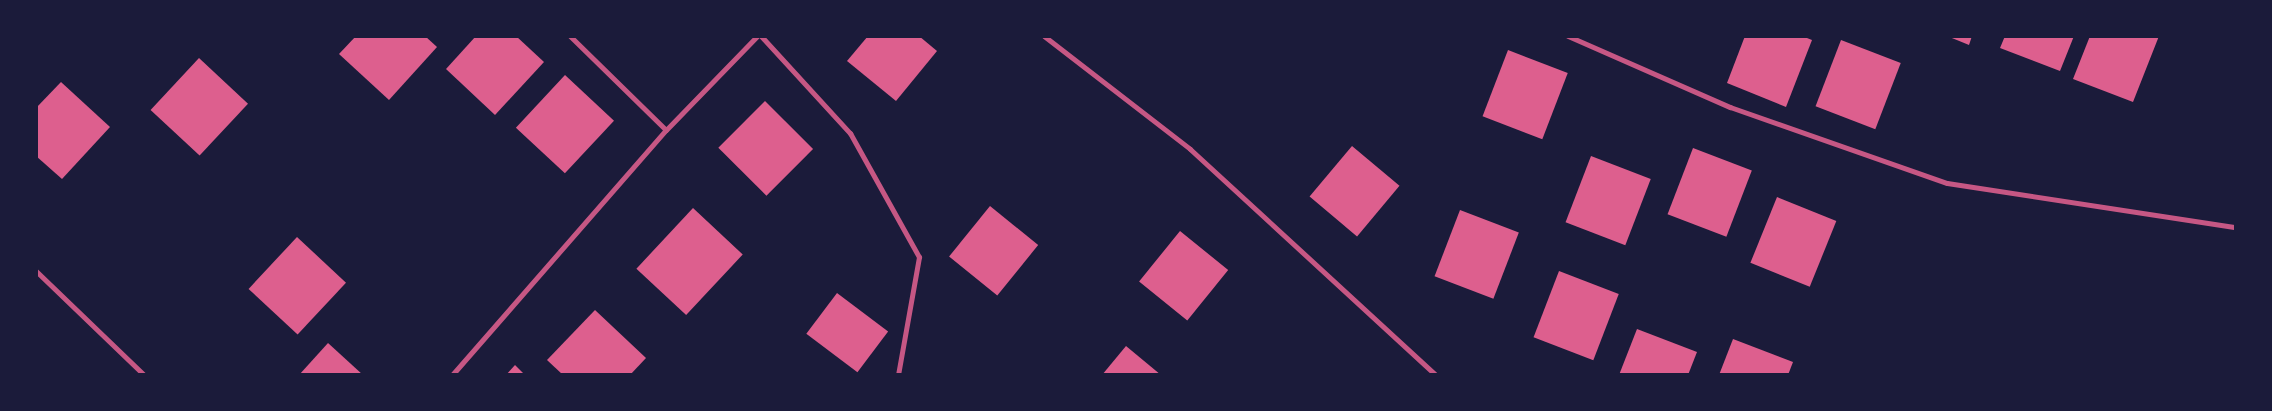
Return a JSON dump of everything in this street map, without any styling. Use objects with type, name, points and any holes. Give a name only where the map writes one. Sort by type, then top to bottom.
[{"type":"street","points":[[570,36],[666,130]]},
{"type":"street","points":[[452,375],[666,130],[759,36],[850,133],[919,257],[898,375]]},
{"type":"street","points":[[1044,36],[1190,149],[1436,375]]},
{"type":"street","points":[[1568,36],[1730,107],[1947,182],[2236,227]]},
{"type":"street","points":[[36,271],[144,375]]},
{"type":"building","points":[[356,36],[425,36],[437,47],[389,100],[339,54]]},
{"type":"building","points":[[476,36],[516,36],[544,62],[495,115],[446,69]]},
{"type":"building","points":[[868,36],[919,36],[937,51],[896,101],[847,61]]},
{"type":"building","points":[[1745,36],[1802,36],[1812,40],[1786,107],[1727,83]]},
{"type":"building","points":[[1947,36],[1972,36],[1969,45]]},
{"type":"building","points":[[2005,36],[2074,36],[2060,71],[2000,48]]},
{"type":"building","points":[[2090,36],[2159,36],[2133,102],[2073,79]]},
{"type":"building","points":[[1841,40],[1901,63],[1875,129],[1816,106]]},
{"type":"building","points":[[1508,50],[1568,73],[1542,139],[1483,116]]},
{"type":"building","points":[[199,58],[248,104],[200,156],[151,110]]},
{"type":"building","points":[[565,75],[614,121],[565,173],[516,128]]},
{"type":"building","points":[[61,82],[110,127],[62,179],[36,156],[36,108]]},
{"type":"building","points":[[765,101],[813,149],[766,196],[718,148]]},
{"type":"building","points":[[1352,146],[1399,186],[1357,236],[1310,197]]},
{"type":"building","points":[[1693,148],[1752,171],[1726,237],[1668,214]]},
{"type":"building","points":[[1591,156],[1651,179],[1625,245],[1566,222]]},
{"type":"building","points":[[1777,197],[1836,221],[1810,287],[1750,263]]},
{"type":"building","points":[[990,206],[1038,245],[997,296],[949,257]]},
{"type":"building","points":[[693,208],[743,254],[686,315],[636,269]]},
{"type":"building","points":[[1460,210],[1519,233],[1493,299],[1435,276]]},
{"type":"building","points":[[1180,231],[1228,270],[1187,321],[1139,282]]},
{"type":"building","points":[[297,237],[346,283],[298,335],[249,289]]},
{"type":"building","points":[[1559,271],[1619,294],[1593,360],[1534,337]]},
{"type":"building","points":[[837,293],[888,332],[857,372],[806,334]]},
{"type":"building","points":[[595,310],[646,358],[630,375],[563,375],[547,360]]},
{"type":"building","points":[[1637,329],[1697,352],[1688,375],[1619,375]]},
{"type":"building","points":[[1733,339],[1793,362],[1788,375],[1719,375]]},
{"type":"building","points":[[328,343],[363,375],[299,375]]},
{"type":"building","points":[[1126,346],[1161,375],[1102,375]]},
{"type":"building","points":[[515,365],[525,375],[506,375]]}]
